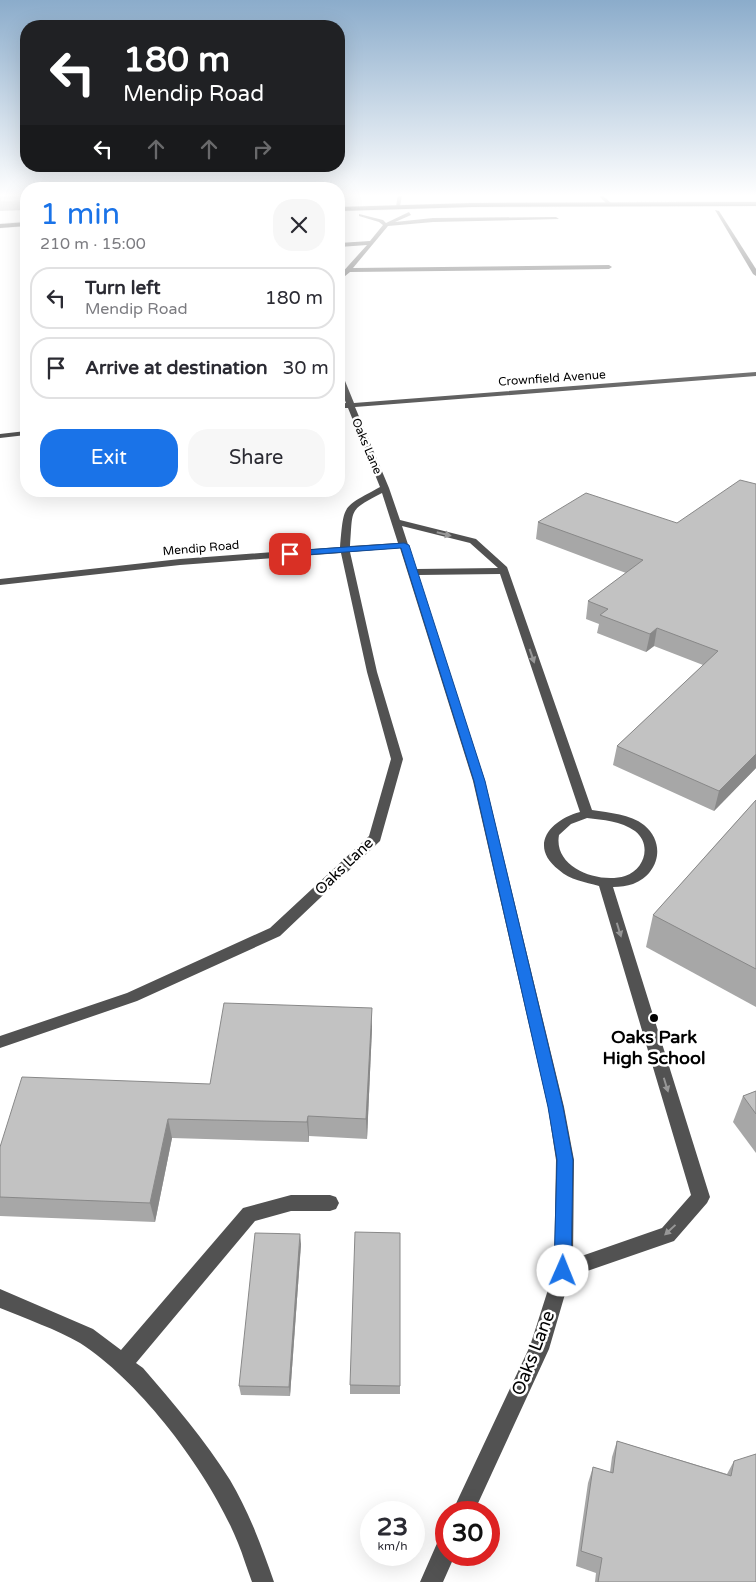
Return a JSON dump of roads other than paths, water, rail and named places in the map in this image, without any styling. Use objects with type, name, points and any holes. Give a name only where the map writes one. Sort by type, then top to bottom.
[{"type":"street","points":[[345,274],[350,270],[451,269]]},
{"type":"street","name":"Crownfield Avenue","points":[[345,406],[756,374]]},
{"type":"street","name":"Oaks Lane","points":[[345,408],[385,488],[479,781],[556,1107],[565,1160],[563,1271],[539,1349],[468,1501]]},
{"type":"street","points":[[0,436],[20,434]]},
{"type":"street","name":"Oaks Lane","points":[[0,1042],[132,997],[274,932],[375,838],[397,759],[372,672],[345,550],[348,512],[355,504],[385,488]]},
{"type":"street","points":[[396,522],[473,541],[502,567],[586,814]]},
{"type":"street","name":"Mendip Road","points":[[0,582],[180,562],[404,545]]},
{"type":"street","points":[[413,572],[503,571]]},
{"type":"street","points":[[586,814],[603,814],[620,818],[646,834],[652,846],[653,858],[648,868],[637,877],[623,882],[605,883],[588,880],[573,874],[561,865],[553,854],[550,843],[553,832],[561,824],[586,814]]},
{"type":"street","points":[[563,1271],[668,1235],[701,1197],[605,883]]},
{"type":"street","points":[[122,1364],[249,1214],[291,1203],[330,1203]]},
{"type":"street","points":[[0,1298],[86,1336],[136,1375],[182,1429],[222,1488],[247,1537],[263,1582]]},
{"type":"street","points":[[431,1582],[438,1566]]},
{"type":"place","name":"Oaks Park High School","points":[[654,1018]]}]
